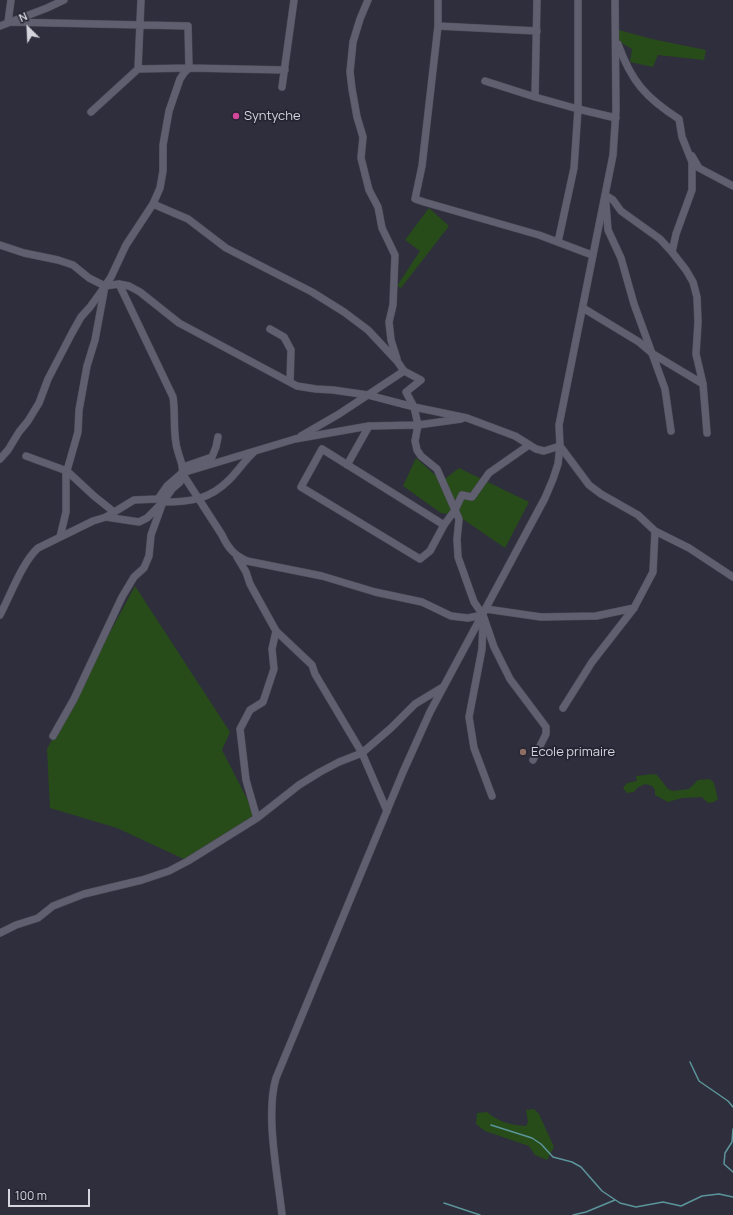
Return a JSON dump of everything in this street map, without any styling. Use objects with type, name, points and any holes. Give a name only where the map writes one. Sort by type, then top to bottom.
[{"type":"street","points":[[8,22],[11,0]]},
{"type":"street","points":[[0,26],[64,0]]},
{"type":"street","points":[[138,69],[141,0]]},
{"type":"street","points":[[282,87],[294,0]]},
{"type":"street","points":[[368,0],[353,42],[350,72],[357,117],[363,137],[361,158],[366,173],[369,190],[378,208],[382,228],[396,255],[393,305],[390,322],[391,340],[397,361]]},
{"type":"street","points":[[438,0],[438,26],[422,166],[415,199],[540,235],[592,255]]},
{"type":"street","points":[[535,97],[537,0]]},
{"type":"street","points":[[558,242],[574,168],[578,109],[578,0]]},
{"type":"street","points":[[282,1215],[272,1119],[273,1097],[276,1080],[412,752],[443,687],[485,612],[545,498],[556,471],[560,446],[559,425],[613,155],[616,118],[615,0]]},
{"type":"street","points":[[0,459],[8,450],[18,432],[28,421],[39,403],[48,379],[81,317],[111,277],[126,246],[153,204],[160,188],[162,176],[163,145],[168,111],[180,79],[189,68],[188,26],[8,22]]},
{"type":"street","points":[[438,26],[537,31]]},
{"type":"street","points":[[616,38],[626,65],[643,91],[679,119],[682,137],[692,162],[692,190],[676,234],[672,252]]},
{"type":"street","points":[[91,112],[138,69],[189,68],[285,70]]},
{"type":"street","points":[[485,81],[535,97],[616,118]]},
{"type":"street","points":[[686,147],[699,168],[733,186]]},
{"type":"street","points":[[605,195],[613,200],[621,211],[660,239],[686,270],[693,282],[697,304],[698,322],[696,354],[703,384],[707,433]]},
{"type":"street","points":[[605,195],[608,230],[621,258],[634,304],[665,389],[671,431]]},
{"type":"street","points":[[153,204],[188,219],[226,248],[312,292],[344,312],[368,330],[397,361],[404,371],[421,380],[406,392],[414,407],[418,425],[415,441],[416,450],[437,469],[459,519],[457,538],[458,557],[474,602],[485,612],[494,647],[510,679],[546,727],[546,734],[532,760]]},
{"type":"street","points":[[0,245],[24,253],[58,260],[73,265],[89,278],[105,286],[119,284],[129,286],[140,292],[179,323],[297,386],[368,395],[414,407],[467,418],[515,436],[536,449],[544,451],[560,446]]},
{"type":"street","points":[[119,284],[173,397],[174,431],[182,470],[199,500],[222,535],[227,546],[236,555],[246,572],[250,584],[276,631],[312,665],[319,681],[362,753],[387,811]]},
{"type":"street","points":[[60,537],[65,518],[66,474],[78,432],[79,410],[87,366],[95,340],[105,286]]},
{"type":"street","points":[[583,308],[640,342],[653,354],[703,384]]},
{"type":"street","points":[[270,329],[284,337],[291,350],[290,382]]},
{"type":"street","points":[[295,439],[339,414],[404,371]]},
{"type":"street","points":[[182,470],[295,439],[370,426],[418,425],[467,418]]},
{"type":"street","points":[[347,465],[370,426]]},
{"type":"street","points":[[0,615],[24,568],[34,552],[60,537],[93,521],[106,517],[134,500],[158,499],[167,486],[182,470],[212,457],[216,448],[218,437]]},
{"type":"street","points":[[444,525],[322,450],[301,487],[420,559],[430,551],[444,525],[455,510],[462,495],[472,497],[489,473],[529,445]]},
{"type":"street","points":[[560,446],[589,485],[601,494],[638,515],[655,530],[716,564],[733,577]]},
{"type":"street","points":[[163,502],[199,500],[218,490],[256,450]]},
{"type":"street","points":[[26,456],[67,470],[94,496],[114,512]]},
{"type":"street","points":[[106,517],[139,522],[147,518],[163,502],[172,488],[180,482],[182,470]]},
{"type":"street","points":[[53,736],[77,693],[122,596],[134,576],[144,568],[149,556],[151,535],[163,502]]},
{"type":"street","points":[[564,708],[592,662],[634,608],[653,572],[655,530]]},
{"type":"street","points":[[236,555],[247,561],[322,576],[375,592],[422,602],[451,616],[468,618],[485,612],[541,617],[596,616],[634,608]]},
{"type":"street","points":[[485,612],[482,649],[469,717],[474,748],[492,796]]},
{"type":"street","points":[[257,818],[246,780],[240,729],[250,710],[263,702],[274,669],[272,649],[276,631]]},
{"type":"street","points":[[0,933],[16,925],[38,918],[53,906],[84,894],[142,880],[169,871],[188,861],[257,818],[299,785],[339,762],[362,753],[391,728],[415,704],[443,687]]},
{"type":"green space","points":[[615,29],[652,39],[706,50],[704,60],[658,55],[653,67],[630,62],[632,49],[615,39]]},
{"type":"green space","points":[[429,208],[449,226],[401,288],[397,286],[420,251],[405,240]]},
{"type":"green space","points":[[416,458],[442,481],[459,468],[529,502],[505,548],[457,515],[441,513],[403,486]]},
{"type":"green space","points":[[135,586],[230,732],[222,750],[257,818],[188,861],[117,828],[50,808],[47,749]]},
{"type":"green space","points":[[657,775],[668,789],[673,791],[689,789],[698,780],[710,779],[714,783],[718,799],[714,802],[708,803],[702,797],[682,798],[668,802],[655,795],[655,790],[652,786],[645,784],[637,788],[634,792],[627,793],[623,788],[627,783],[637,781],[636,776]]},
{"type":"green space","points":[[534,1109],[539,1114],[554,1147],[547,1160],[535,1155],[529,1146],[485,1131],[476,1124],[477,1113],[487,1112],[505,1122],[526,1126],[528,1122],[526,1110]]},
{"type":"waterway","points":[[690,1062],[699,1081],[728,1101],[733,1107]]},
{"type":"waterway","points":[[491,1125],[532,1138],[541,1144],[553,1157],[572,1162],[581,1167],[602,1191],[620,1203],[636,1207],[663,1202],[681,1206],[702,1196],[719,1194],[733,1197]]},
{"type":"waterway","points":[[733,1129],[732,1142],[725,1153],[724,1164],[733,1172]]},
{"type":"waterway","points":[[573,1215],[586,1212],[615,1200]]},
{"type":"waterway","points":[[444,1203],[480,1215]]},
{"type":"place","name":"Syntyche","points":[[236,116]]},
{"type":"place","name":"Ecole primaire","points":[[523,752]]}]
